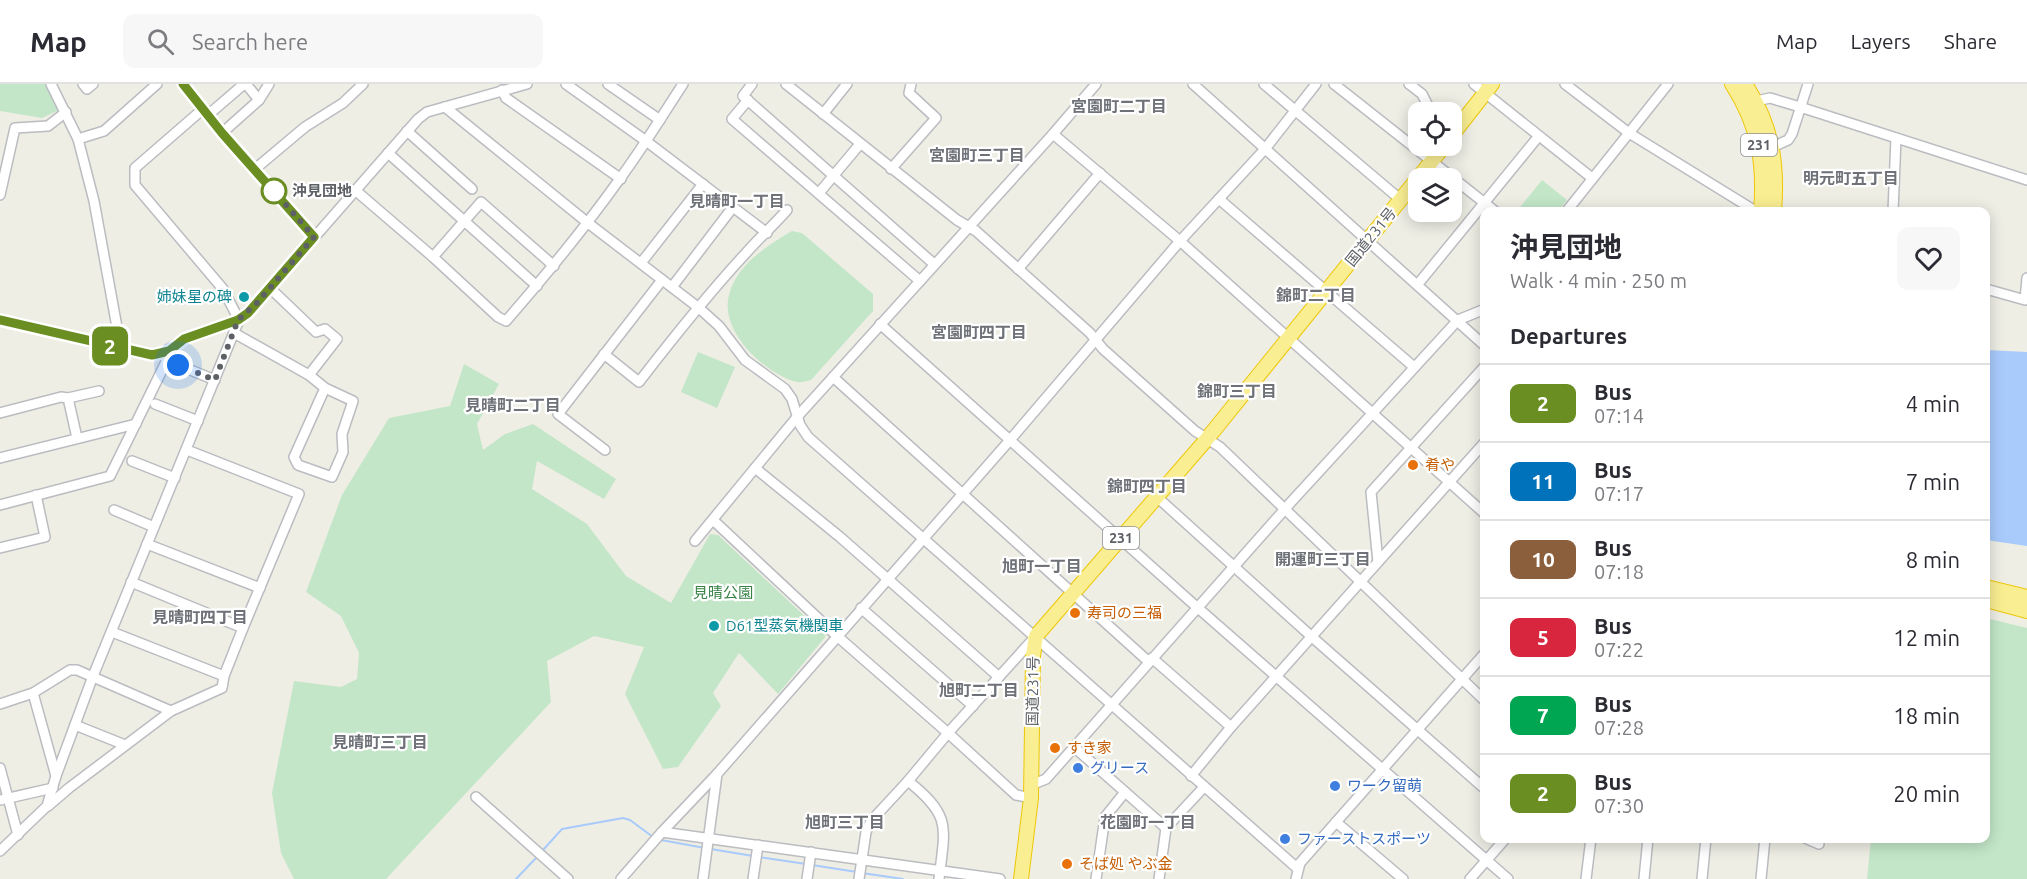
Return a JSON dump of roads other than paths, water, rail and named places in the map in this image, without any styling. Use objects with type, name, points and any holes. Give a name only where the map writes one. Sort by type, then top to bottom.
[{"type":"highway","name":"231","points":[[1732,84],[1767,150],[1775,173],[1774,207]]},
{"type":"highway","name":"231","points":[[1745,84],[1756,101],[1768,130],[1760,207]]},
{"type":"highway","points":[[1462,119],[1483,87]]},
{"type":"highway","name":"国道231号","points":[[1021,879],[1031,792],[1035,636],[1206,440],[1435,156]]},
{"type":"highway","points":[[1990,587],[2027,597]]},
{"type":"highway","points":[[1990,601],[2027,611]]},
{"type":"street","points":[[51,84],[78,139],[94,201],[121,349]]},
{"type":"street","points":[[83,84],[87,89],[93,84]]},
{"type":"street","points":[[78,139],[104,131],[157,84]]},
{"type":"street","points":[[183,84],[222,133],[314,237]]},
{"type":"street","points":[[47,806],[93,676],[187,450],[238,320],[223,289],[135,185],[135,168],[245,84],[259,100]]},
{"type":"street","points":[[222,133],[259,100],[269,84]]},
{"type":"street","points":[[255,169],[305,127],[343,103],[363,84]]},
{"type":"street","points":[[0,320],[152,355],[169,351],[184,339],[238,320],[248,313],[418,118],[427,112],[527,84]]},
{"type":"street","points":[[566,84],[646,141],[767,233]]},
{"type":"street","points":[[608,84],[660,120]]},
{"type":"street","points":[[355,190],[498,317],[506,321],[554,266],[621,179],[683,84]]},
{"type":"street","points":[[752,84],[743,96],[934,264]]},
{"type":"street","points":[[786,84],[891,168],[976,231],[1090,333],[1136,379],[1206,440],[1220,447],[1480,696]]},
{"type":"street","points":[[823,114],[847,84]]},
{"type":"street","points":[[891,168],[936,118],[909,93],[911,84]]},
{"type":"street","points":[[695,541],[797,417],[1096,84]]},
{"type":"street","points":[[1192,84],[1480,341]]},
{"type":"street","points":[[1264,84],[1401,200]]},
{"type":"street","points":[[621,879],[717,774],[1010,440],[1180,241],[1265,149],[1316,84]]},
{"type":"street","points":[[1334,84],[1490,207]]},
{"type":"street","points":[[1409,84],[1422,94],[1426,102]]},
{"type":"street","points":[[1565,84],[1629,133],[1751,207]]},
{"type":"street","points":[[1570,207],[1668,84]]},
{"type":"street","points":[[1767,150],[1788,140],[1792,134],[1808,84]]},
{"type":"street","points":[[1483,87],[1538,136],[1592,178]]},
{"type":"street","points":[[502,90],[506,98],[621,179]]},
{"type":"street","points":[[1756,101],[1770,99],[1800,106],[2027,180]]},
{"type":"street","points":[[748,100],[732,119],[920,281]]},
{"type":"street","points":[[445,107],[588,223],[699,308],[719,326],[745,360],[785,390],[792,399],[800,425],[808,437],[1297,868]]},
{"type":"street","points":[[0,195],[15,128],[48,126],[66,112]]},
{"type":"street","points":[[407,131],[472,189]]},
{"type":"street","points":[[1053,134],[1180,241],[1480,510]]},
{"type":"street","points":[[1483,207],[1538,136]]},
{"type":"street","points":[[1893,207],[1896,138]]},
{"type":"street","points":[[819,193],[860,144]]},
{"type":"street","points":[[388,153],[537,286]]},
{"type":"street","points":[[1018,269],[1100,173]]},
{"type":"street","points":[[641,263],[703,184]]},
{"type":"street","points":[[1219,199],[1414,367]]},
{"type":"street","points":[[433,257],[481,202],[554,266]]},
{"type":"street","points":[[672,287],[733,207]]},
{"type":"street","points":[[604,354],[639,382],[691,315],[746,252],[787,210]]},
{"type":"street","points":[[1418,284],[1480,210]]},
{"type":"street","points":[[1990,290],[2025,300],[2027,278]]},
{"type":"street","points":[[605,450],[558,414],[662,280]]},
{"type":"street","points":[[270,288],[316,332],[325,329],[337,339],[309,375]]},
{"type":"street","points":[[713,520],[837,636],[1016,795],[1031,792],[1046,779],[1285,508],[1414,367],[1458,320],[1480,311]]},
{"type":"street","points":[[880,324],[1197,607],[1508,879]]},
{"type":"street","points":[[234,333],[309,375],[325,388],[353,401],[342,434],[343,452],[332,477],[298,465],[294,457],[325,388]]},
{"type":"street","points":[[0,505],[110,476],[165,364],[169,351]]},
{"type":"street","points":[[178,365],[215,380]]},
{"type":"street","points":[[1378,562],[1371,492],[1480,371]]},
{"type":"street","points":[[833,377],[1150,660],[1231,727]]},
{"type":"street","points":[[0,413],[61,397],[68,398],[99,391]]},
{"type":"street","points":[[68,398],[77,438]]},
{"type":"street","points":[[155,404],[198,421]]},
{"type":"street","points":[[0,458],[136,424]]},
{"type":"street","points":[[1191,776],[1231,727],[1480,448]]},
{"type":"street","points":[[0,851],[47,806],[171,711],[222,688],[224,676],[298,494],[187,450]]},
{"type":"street","points":[[132,461],[175,478]]},
{"type":"street","points":[[756,468],[999,676]]},
{"type":"street","points":[[0,548],[45,537],[36,495]]},
{"type":"street","points":[[1157,498],[1480,785]]},
{"type":"street","points":[[114,510],[154,527]]},
{"type":"street","points":[[147,544],[260,588]]},
{"type":"street","points":[[131,582],[243,628]]},
{"type":"street","points":[[861,608],[973,706]]},
{"type":"street","points":[[112,632],[224,676]]},
{"type":"street","points":[[859,879],[866,832],[871,821],[908,782],[948,733],[1035,636]]},
{"type":"street","points":[[1296,879],[1300,862],[1480,660]]},
{"type":"street","points":[[0,704],[33,693],[70,670],[77,670],[171,711]]},
{"type":"street","points":[[33,693],[56,777]]},
{"type":"street","points":[[75,725],[125,745]]},
{"type":"street","points":[[1074,747],[1166,828]]},
{"type":"street","points":[[0,768],[4,799],[18,835]]},
{"type":"street","points":[[703,879],[717,774]]},
{"type":"street","points":[[908,782],[938,809],[942,820],[944,829],[939,874]]},
{"type":"street","points":[[1159,879],[1166,828],[1204,787]]},
{"type":"street","points":[[4,799],[53,788]]},
{"type":"street","points":[[1096,879],[1105,817],[1125,792]]},
{"type":"street","points":[[476,797],[568,879]]},
{"type":"street","points":[[1336,822],[1403,879]]},
{"type":"street","points":[[662,832],[861,859],[939,874],[1000,879]]},
{"type":"street","points":[[1470,879],[1501,843]]},
{"type":"street","points":[[1586,879],[1590,843]]},
{"type":"street","points":[[1644,879],[1648,843]]},
{"type":"street","points":[[1702,879],[1706,843]]},
{"type":"street","points":[[1761,879],[1765,843]]},
{"type":"street","points":[[753,879],[758,845]]},
{"type":"street","points":[[807,879],[810,852]]},
{"type":"water","points":[[1990,350],[2027,352],[2027,546],[1990,541]]},
{"type":"waterway","points":[[543,850],[562,829],[623,818],[630,820],[653,837]]},
{"type":"waterway","points":[[661,840],[705,848]]},
{"type":"waterway","points":[[711,849],[753,856]]},
{"type":"waterway","points":[[758,857],[806,864]]},
{"type":"waterway","points":[[516,879],[536,858]]},
{"type":"waterway","points":[[812,865],[857,872]]},
{"type":"waterway","points":[[862,873],[903,879]]},
{"type":"place","name":"沖見団地","points":[[274,191]]},
{"type":"place","name":"姉妹星の碑","points":[[244,297]]},
{"type":"place","name":"肴や","points":[[1413,465]]},
{"type":"place","name":"寿司の三福","points":[[1075,613]]},
{"type":"place","name":"D61型蒸気機関車","points":[[714,626]]},
{"type":"place","name":"すき家","points":[[1055,748]]},
{"type":"place","name":"グリース","points":[[1078,768]]},
{"type":"place","name":"ワーク留萌","points":[[1335,786]]},
{"type":"place","name":"ファーストスポーツ","points":[[1285,839]]},
{"type":"place","name":"そば処 やぶ金","points":[[1067,864]]},
{"type":"district","name":"宮園町二丁目","points":[[1119,106]]},
{"type":"district","name":"宮園町三丁目","points":[[977,155]]},
{"type":"district","name":"明元町五丁目","points":[[1851,178]]},
{"type":"district","name":"見晴町一丁目","points":[[737,201]]},
{"type":"district","name":"錦町二丁目","points":[[1316,295]]},
{"type":"district","name":"宮園町四丁目","points":[[979,332]]},
{"type":"district","name":"錦町三丁目","points":[[1237,391]]},
{"type":"district","name":"見晴町二丁目","points":[[513,405]]},
{"type":"district","name":"錦町四丁目","points":[[1147,486]]},
{"type":"district","name":"開運町三丁目","points":[[1323,559]]},
{"type":"district","name":"旭町一丁目","points":[[1042,566]]},
{"type":"district","name":"見晴町四丁目","points":[[200,617]]},
{"type":"district","name":"旭町二丁目","points":[[979,690]]},
{"type":"district","name":"見晴町三丁目","points":[[380,742]]},
{"type":"district","name":"旭町三丁目","points":[[845,822]]},
{"type":"district","name":"花園町一丁目","points":[[1148,822]]},
{"type":"park label","name":"見晴公園","points":[[723,593]]}]
